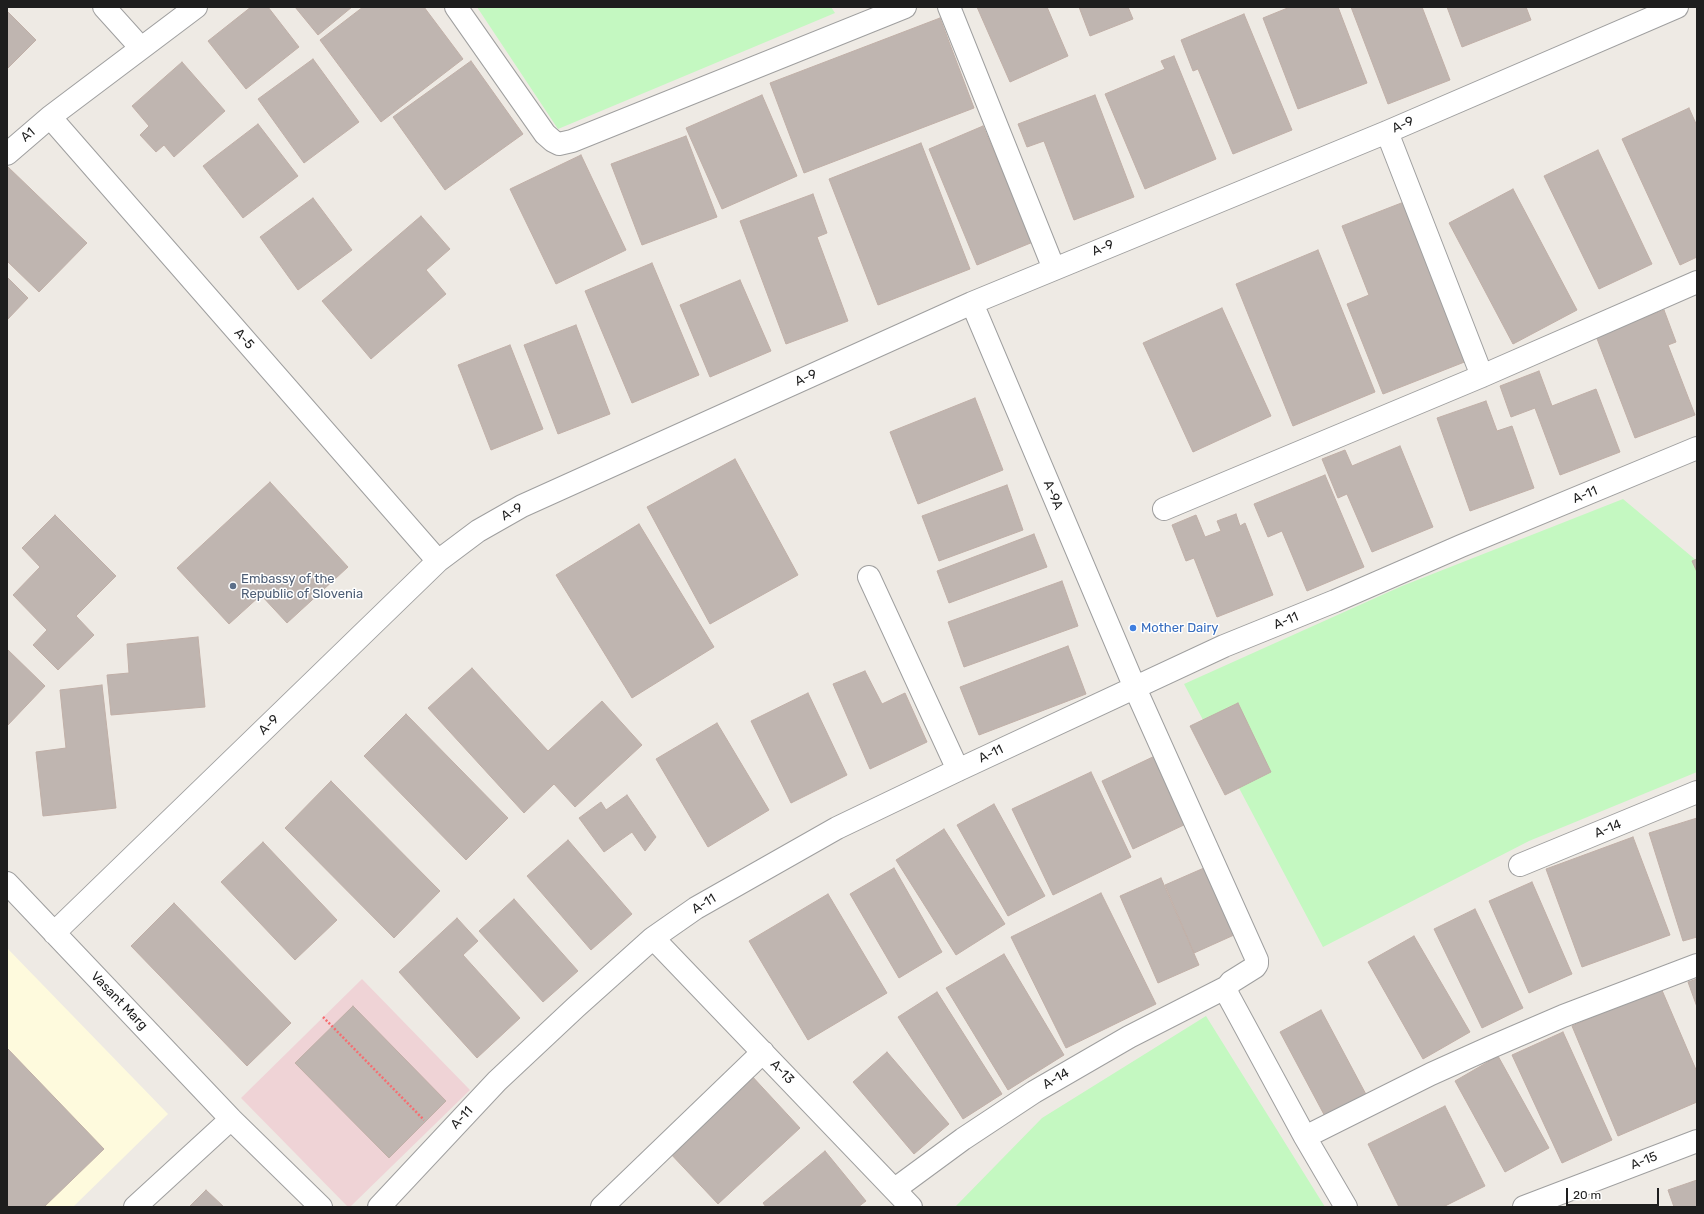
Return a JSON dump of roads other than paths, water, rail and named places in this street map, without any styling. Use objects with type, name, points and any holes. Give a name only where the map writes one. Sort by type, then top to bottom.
[{"type":"street","points":[[104,7],[141,48]]},
{"type":"street","name":"A1","points":[[7,154],[50,117],[196,7]]},
{"type":"street","points":[[456,7],[545,134],[552,141],[559,144],[572,141],[881,11],[905,7]]},
{"type":"street","points":[[949,7],[1054,269]]},
{"type":"street","name":"A-9","points":[[54,933],[438,561],[478,531],[522,506],[972,303],[1387,132],[1650,13],[1677,7]]},
{"type":"street","name":"A-5","points":[[50,117],[438,561]]},
{"type":"street","points":[[1387,132],[1482,376]]},
{"type":"street","points":[[1164,509],[1482,376],[1697,282]]},
{"type":"street","name":"A-9A","points":[[972,303],[1135,688],[1257,960],[1255,967],[1235,978],[1227,987]]},
{"type":"street","name":"A-11","points":[[379,1207],[509,1070],[653,938],[696,908],[837,828],[1224,646],[1335,601],[1462,546],[1697,448]]},
{"type":"street","points":[[869,577],[958,770]]},
{"type":"street","name":"A-14","points":[[1520,865],[1697,792]]},
{"type":"street","name":"Vasant Marg","points":[[7,883],[231,1119],[321,1207]]},
{"type":"street","name":"A-13","points":[[653,938],[911,1207]]},
{"type":"street","points":[[1304,1137],[1431,1074],[1491,1047],[1563,1016],[1697,965]]},
{"type":"street","points":[[1227,987],[1228,996],[1304,1137],[1346,1207]]},
{"type":"street","name":"A-14","points":[[895,1189],[963,1138],[1034,1092],[1129,1037],[1227,987]]},
{"type":"street","points":[[602,1207],[763,1052]]},
{"type":"street","points":[[135,1207],[231,1119]]},
{"type":"street","name":"A-15","points":[[1524,1207],[1697,1141]]},
{"type":"place","name":"Embassy of the Republic of Slovenia","points":[[233,586]]},
{"type":"place","name":"Mother Dairy","points":[[1133,628]]}]
